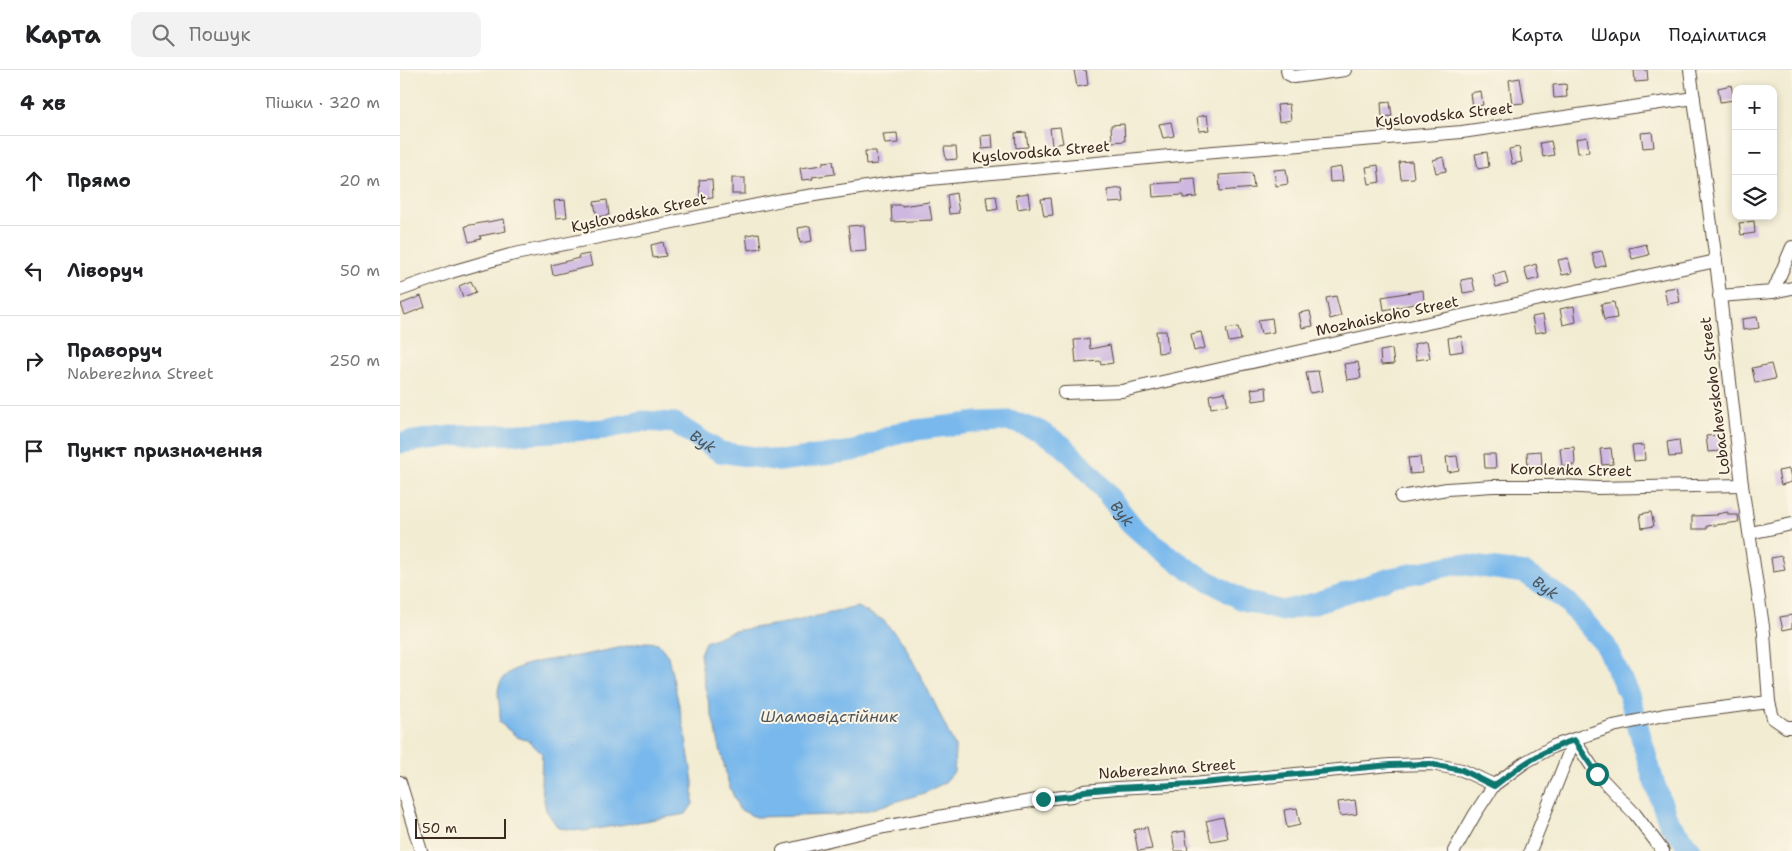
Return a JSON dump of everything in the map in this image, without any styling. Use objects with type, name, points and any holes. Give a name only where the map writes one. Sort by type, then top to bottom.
[{"type":"street","points":[[1287,70],[1288,74],[1294,77],[1345,70]]},
{"type":"street","name":"Lobachevskoho Street","points":[[1690,70],[1716,261],[1742,485],[1764,633],[1769,702],[1773,718],[1786,727],[1792,727]]},
{"type":"street","name":"Kyslovodska Street","points":[[400,290],[450,272],[510,255],[782,200],[899,182],[1190,154],[1462,132],[1694,98]]},
{"type":"street","points":[[1773,292],[1792,246]]},
{"type":"street","name":"Mozhaiskoho Street","points":[[1064,393],[1122,391],[1716,261]]},
{"type":"street","points":[[1719,296],[1773,292],[1792,288]]},
{"type":"street","name":"Korolenka Street","points":[[1401,497],[1447,489],[1493,486],[1597,488],[1742,485]]},
{"type":"street","points":[[1750,533],[1792,524]]},
{"type":"street","points":[[1454,851],[1475,814],[1494,786],[1524,763],[1554,746],[1613,726],[1664,715],[1769,702]]},
{"type":"street","points":[[1530,851],[1574,740]]},
{"type":"street","points":[[1574,740],[1597,774],[1635,814],[1664,851]]},
{"type":"street","name":"Naberezhna Street","points":[[783,851],[884,827],[1043,799],[1073,796],[1084,791],[1193,784],[1390,765],[1431,764],[1462,770],[1494,786]]},
{"type":"street","points":[[400,782],[421,851]]},
{"type":"water","name":"Шламовідстійник","points":[[857,607],[883,620],[904,644],[955,747],[954,772],[944,783],[924,793],[865,811],[838,815],[755,817],[739,809],[729,785],[705,687],[700,654],[705,642],[733,631],[792,622]]},
{"type":"water","points":[[646,642],[658,643],[668,656],[685,732],[693,782],[693,804],[686,814],[584,831],[558,828],[546,810],[541,784],[542,754],[529,741],[517,737],[499,722],[499,685],[508,673],[526,665]]},
{"type":"building","points":[[1074,70],[1086,70],[1088,85],[1077,87]]},
{"type":"building","points":[[1634,70],[1647,70],[1648,81],[1635,82]]},
{"type":"building","points":[[1520,78],[1524,103],[1512,104],[1509,80]]},
{"type":"building","points":[[1566,84],[1567,97],[1554,98],[1553,85]]},
{"type":"building","points":[[1731,85],[1732,100],[1720,102],[1718,88]]},
{"type":"building","points":[[1481,91],[1483,105],[1472,107],[1470,93]]},
{"type":"building","points":[[1390,102],[1392,116],[1382,117],[1381,103]]},
{"type":"building","points":[[1289,104],[1291,120],[1279,122],[1277,105]]},
{"type":"building","points":[[1207,115],[1209,130],[1199,131],[1197,117]]},
{"type":"building","points":[[1171,122],[1174,136],[1163,138],[1159,124]]},
{"type":"building","points":[[1124,124],[1125,141],[1112,142],[1111,125]]},
{"type":"building","points":[[1060,127],[1063,143],[1052,145],[1050,128]]},
{"type":"building","points":[[1026,132],[1028,147],[1016,148],[1015,133]]},
{"type":"building","points":[[1652,132],[1654,147],[1643,148],[1641,133]]},
{"type":"building","points":[[897,133],[898,143],[885,144],[883,134]]},
{"type":"building","points":[[992,135],[993,148],[982,149],[981,136]]},
{"type":"building","points":[[1587,137],[1589,152],[1578,153],[1576,139]]},
{"type":"building","points":[[1551,141],[1554,155],[1543,157],[1540,143]]},
{"type":"building","points":[[944,147],[956,147],[957,159],[946,160]]},
{"type":"building","points":[[1519,147],[1522,162],[1512,164],[1509,149]]},
{"type":"building","points":[[865,151],[876,151],[877,164],[866,165]]},
{"type":"building","points":[[1487,152],[1489,167],[1478,169],[1475,154]]},
{"type":"building","points":[[1443,157],[1446,171],[1436,173],[1433,160]]},
{"type":"building","points":[[833,161],[835,174],[802,180],[800,168],[823,165],[823,162]]},
{"type":"building","points":[[1412,161],[1414,178],[1401,179],[1399,162]]},
{"type":"building","points":[[1378,165],[1380,182],[1369,184],[1366,167]]},
{"type":"building","points":[[1341,167],[1343,181],[1330,182],[1329,169]]},
{"type":"building","points":[[1286,169],[1288,184],[1276,186],[1274,170]]},
{"type":"building","points":[[1252,173],[1254,188],[1220,191],[1219,175]]},
{"type":"building","points":[[732,178],[745,178],[745,194],[732,194]]},
{"type":"building","points":[[1195,178],[1197,197],[1183,198],[1183,195],[1153,197],[1152,184],[1182,182],[1181,179]]},
{"type":"building","points":[[712,179],[713,197],[700,198],[699,180]]},
{"type":"building","points":[[1122,188],[1124,202],[1109,203],[1107,190]]},
{"type":"building","points":[[956,193],[959,213],[949,214],[947,195]]},
{"type":"building","points":[[1028,193],[1030,207],[1018,209],[1016,195]]},
{"type":"building","points":[[996,196],[998,209],[988,211],[986,197]]},
{"type":"building","points":[[1051,198],[1053,215],[1044,216],[1041,199]]},
{"type":"building","points":[[565,200],[567,217],[556,218],[554,201]]},
{"type":"building","points":[[607,200],[609,215],[597,217],[594,202]]},
{"type":"building","points":[[929,202],[932,220],[892,222],[891,205],[902,206]]},
{"type":"building","points":[[504,219],[506,231],[480,236],[481,239],[469,242],[465,226]]},
{"type":"building","points":[[1754,221],[1755,233],[1741,235],[1739,223]]},
{"type":"building","points":[[864,225],[866,251],[851,252],[848,226]]},
{"type":"building","points":[[810,226],[812,241],[800,243],[798,228]]},
{"type":"building","points":[[759,233],[761,248],[748,250],[746,235]]},
{"type":"building","points":[[663,242],[666,256],[653,258],[651,245]]},
{"type":"building","points":[[1646,244],[1649,255],[1632,259],[1629,248]]},
{"type":"building","points":[[1602,251],[1606,265],[1596,268],[1592,253]]},
{"type":"building","points":[[589,254],[592,266],[553,275],[551,265]]},
{"type":"building","points":[[1568,258],[1572,273],[1562,275],[1558,260]]},
{"type":"building","points":[[1536,264],[1539,278],[1528,281],[1524,268]]},
{"type":"building","points":[[1505,272],[1508,284],[1496,287],[1493,275]]},
{"type":"building","points":[[1472,278],[1475,291],[1463,293],[1461,280]]},
{"type":"building","points":[[471,281],[476,292],[463,297],[459,286]]},
{"type":"building","points":[[1677,287],[1680,302],[1667,304],[1664,289]]},
{"type":"building","points":[[1423,290],[1424,302],[1384,310],[1382,297]]},
{"type":"building","points":[[421,296],[425,307],[405,315],[401,304]]},
{"type":"building","points":[[1336,296],[1341,316],[1330,319],[1326,298]]},
{"type":"building","points":[[1614,302],[1617,318],[1604,320],[1601,304]]},
{"type":"building","points":[[1574,306],[1576,322],[1563,325],[1560,309]]},
{"type":"building","points":[[1310,311],[1313,326],[1302,328],[1299,313]]},
{"type":"building","points":[[1543,315],[1546,331],[1535,333],[1532,317]]},
{"type":"building","points":[[1757,317],[1759,328],[1743,330],[1742,319]]},
{"type":"building","points":[[1272,318],[1274,332],[1261,334],[1258,320]]},
{"type":"building","points":[[1238,327],[1241,340],[1229,342],[1226,329]]},
{"type":"building","points":[[1156,331],[1166,331],[1168,352],[1158,353]]},
{"type":"building","points":[[1201,332],[1205,348],[1194,351],[1191,334]]},
{"type":"building","points":[[1461,336],[1463,351],[1450,353],[1448,338]]},
{"type":"building","points":[[1089,339],[1090,349],[1110,345],[1113,363],[1101,365],[1100,361],[1076,363],[1074,340]]},
{"type":"building","points":[[1427,341],[1430,358],[1416,360],[1414,344]]},
{"type":"building","points":[[1392,349],[1394,364],[1381,365],[1380,351]]},
{"type":"building","points":[[1358,362],[1361,378],[1347,380],[1344,364]]},
{"type":"building","points":[[1771,364],[1775,379],[1755,383],[1752,368]]},
{"type":"building","points":[[1318,371],[1322,391],[1310,393],[1306,372]]},
{"type":"building","points":[[1266,387],[1267,399],[1253,401],[1251,389]]},
{"type":"building","points":[[1225,392],[1228,405],[1211,408],[1209,395]]},
{"type":"building","points":[[1719,435],[1721,451],[1708,452],[1706,436]]},
{"type":"building","points":[[1679,440],[1681,456],[1669,457],[1667,442]]},
{"type":"building","points":[[1644,445],[1645,460],[1634,461],[1632,446]]},
{"type":"building","points":[[1574,447],[1575,465],[1562,466],[1560,448]]},
{"type":"building","points":[[1611,448],[1613,464],[1602,465],[1600,449]]},
{"type":"building","points":[[1541,451],[1542,466],[1528,467],[1527,452]]},
{"type":"building","points":[[1484,454],[1495,454],[1496,468],[1485,468]]},
{"type":"building","points":[[1457,456],[1459,470],[1448,472],[1446,457]]},
{"type":"building","points":[[1420,457],[1422,473],[1410,474],[1408,458]]},
{"type":"building","points":[[1789,469],[1792,482],[1781,485],[1778,471]]},
{"type":"building","points":[[1651,512],[1654,526],[1642,528],[1640,514]]},
{"type":"building","points":[[1728,512],[1728,515],[1738,515],[1739,522],[1707,526],[1707,529],[1692,529],[1692,516],[1718,515]]},
{"type":"building","points":[[1782,556],[1785,570],[1773,572],[1771,558]]},
{"type":"building","points":[[1792,615],[1792,628],[1783,630],[1780,617]]},
{"type":"building","points":[[1355,800],[1357,814],[1340,816],[1338,802]]},
{"type":"building","points":[[1297,808],[1300,825],[1287,828],[1284,810]]},
{"type":"building","points":[[1223,817],[1228,838],[1211,841],[1206,821]]},
{"type":"building","points":[[1147,827],[1152,849],[1138,851],[1134,830]]},
{"type":"building","points":[[1185,831],[1188,851],[1175,851],[1172,833]]},
{"type":"waterway","name":"Byk","points":[[400,443],[459,435],[520,434],[604,429],[643,421],[675,423],[720,452],[780,461],[853,451],[901,432],[978,422],[1010,421],[1038,430],[1062,445],[1091,474],[1131,524],[1158,548],[1193,572],[1242,600],[1282,611],[1315,603],[1391,578],[1459,564],[1525,573],[1567,602],[1606,646],[1629,695],[1653,779],[1669,823],[1692,851]]},
{"type":"route","points":[[1043,799],[1073,796],[1084,791],[1193,784],[1390,765],[1431,764],[1462,770],[1494,786],[1524,763],[1554,746],[1574,740],[1597,774]]}]
